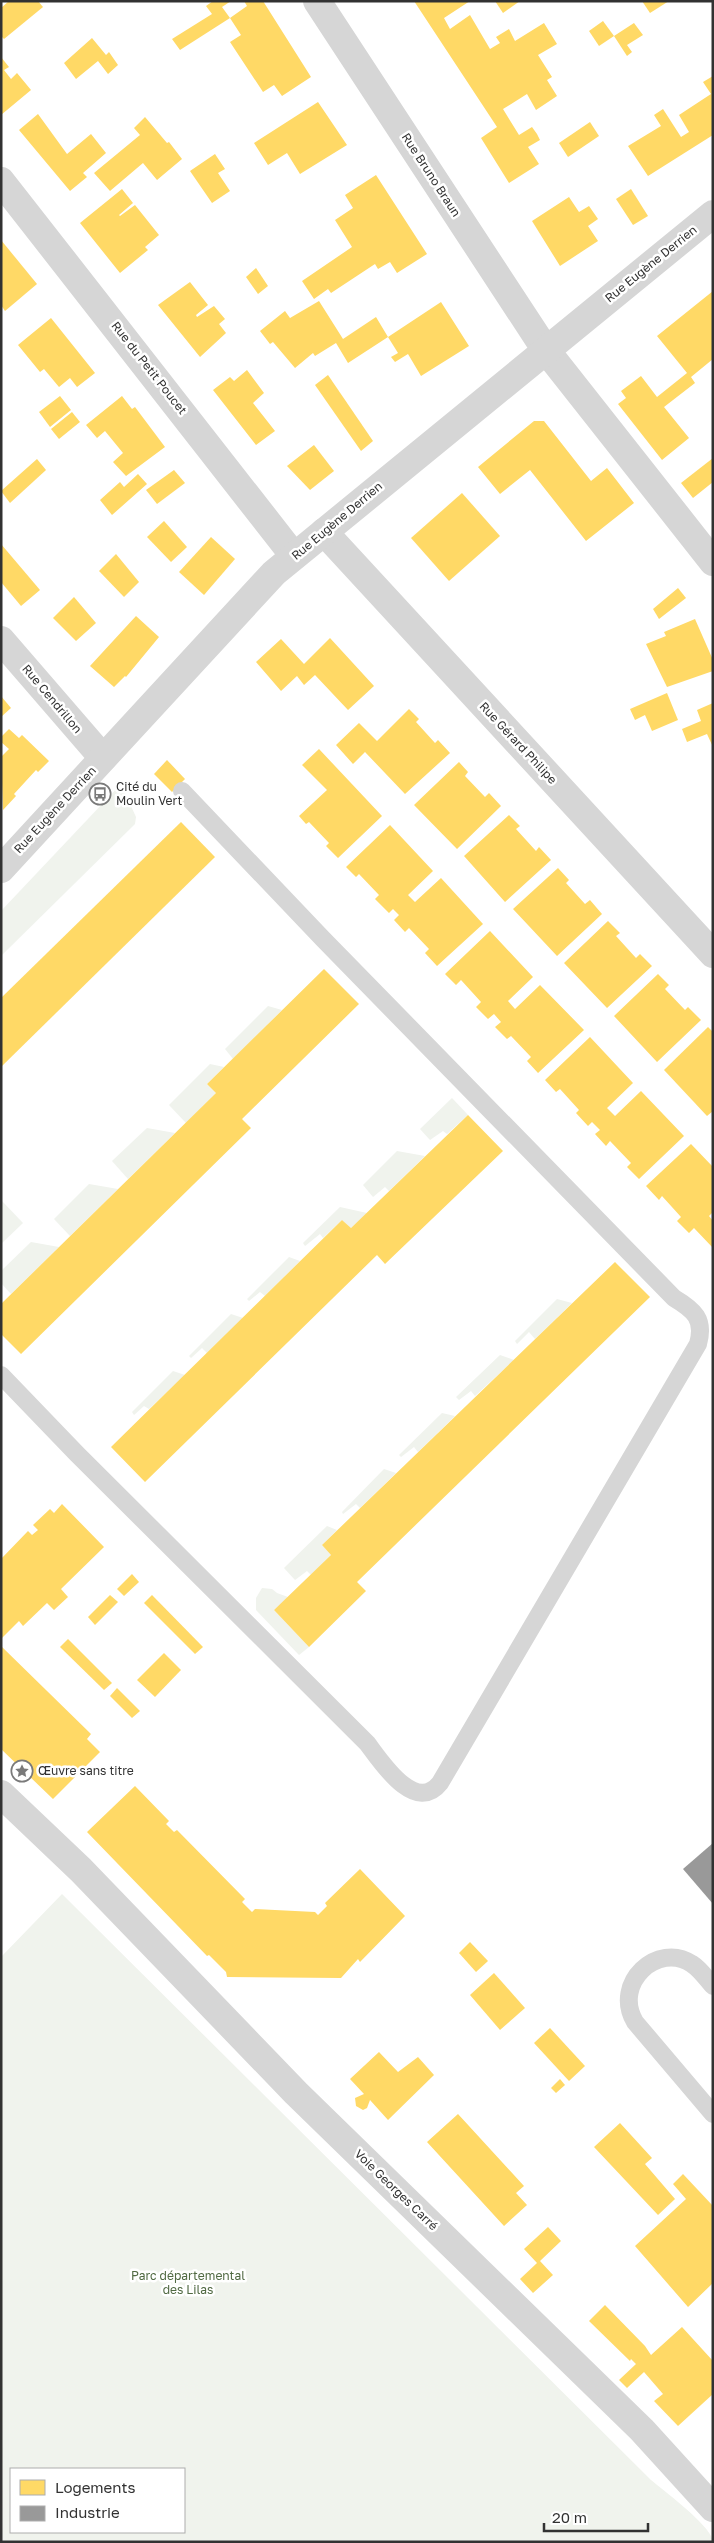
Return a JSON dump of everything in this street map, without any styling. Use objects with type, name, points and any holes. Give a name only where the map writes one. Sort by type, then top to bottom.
[{"type":"street","name":"Rue Bruno Braun","points":[[317,1],[545,349],[713,562]]},
{"type":"street","name":"Rue du Petit Poucet","points":[[1,180],[294,556]]},
{"type":"street","name":"Rue Eugène Derrien","points":[[1,868],[274,573],[545,349],[713,214]]},
{"type":"street","name":"Rue Gérard Philipe","points":[[324,532],[713,954]]},
{"type":"street","name":"Rue Cendrillon","points":[[1,640],[102,758]]},
{"type":"street","name":"Voie Georges Carré","points":[[1,1794],[81,1870],[296,2093],[642,2430],[713,2508]]},
{"type":"lane","points":[[1,1375],[76,1454],[367,1743],[400,1785],[410,1790],[425,1791],[433,1789],[440,1783],[698,1344],[701,1329],[696,1314],[674,1298],[323,939],[182,791]]},
{"type":"lane","points":[[713,1986],[692,1964],[679,1958],[661,1960],[647,1966],[635,1975],[629,1989],[628,2003],[630,2014],[635,2022],[713,2114]]},
{"type":"green space","points":[[121,784],[136,817],[135,824],[1,956],[1,911]]},
{"type":"green space","points":[[268,1006],[282,1010],[233,1059],[225,1049]]},
{"type":"green space","points":[[210,1064],[224,1067],[207,1084],[216,1093],[186,1123],[169,1105]]},
{"type":"green space","points":[[452,1098],[468,1115],[447,1134],[443,1131],[430,1140],[420,1129]]},
{"type":"green space","points":[[147,1128],[175,1133],[128,1179],[112,1161]]},
{"type":"green space","points":[[397,1151],[425,1156],[389,1191],[385,1187],[373,1197],[363,1185]]},
{"type":"green space","points":[[89,1184],[118,1189],[70,1236],[54,1219]]},
{"type":"green space","points":[[1,1200],[23,1223],[1,1244]]},
{"type":"green space","points":[[340,1207],[367,1213],[351,1228],[342,1220],[323,1238],[320,1234],[305,1246],[303,1243]]},
{"type":"green space","points":[[31,1242],[59,1247],[11,1294],[1,1283],[1,1271]]},
{"type":"green space","points":[[289,1257],[300,1261],[265,1296],[260,1292],[249,1301],[247,1299]]},
{"type":"green space","points":[[557,1299],[572,1303],[535,1339],[529,1332],[517,1344],[515,1341]]},
{"type":"green space","points":[[231,1314],[243,1318],[207,1353],[202,1348],[191,1358],[189,1356]]},
{"type":"green space","points":[[500,1355],[514,1360],[475,1396],[471,1391],[459,1400],[456,1397]]},
{"type":"green space","points":[[173,1371],[185,1375],[149,1409],[144,1406],[134,1415],[132,1412]]},
{"type":"green space","points":[[442,1413],[455,1416],[418,1452],[414,1447],[401,1457],[399,1455]]},
{"type":"green space","points":[[384,1469],[396,1473],[360,1508],[356,1504],[343,1514],[342,1512]]},
{"type":"green space","points":[[327,1526],[337,1530],[322,1545],[331,1555],[311,1575],[307,1571],[295,1580],[284,1568]]},
{"type":"green space","points":[[262,1588],[272,1589],[288,1597],[274,1610],[309,1647],[299,1655],[256,1610],[256,1598]]},
{"type":"green space","name":"Parc départemental des Lilas","points":[[62,1894],[651,2480],[697,2519],[711,2535],[713,2542],[1,2542],[1,1957]]},
{"type":"building: Logements","points":[[9,1],[38,1],[43,7],[4,39],[1,36],[1,8]]},
{"type":"building: Logements","points":[[213,1],[231,1],[222,7],[230,18],[180,50],[172,39],[212,14],[206,6]]},
{"type":"building: Logements","points":[[244,1],[263,1],[311,77],[282,96],[274,85],[263,92],[230,42],[241,35],[230,18],[247,6]]},
{"type":"building: Logements","points":[[414,1],[470,1],[444,18],[450,29],[470,15],[490,49],[500,43],[496,37],[509,29],[515,41],[544,23],[557,44],[538,55],[552,77],[547,80],[557,96],[536,110],[527,94],[503,109],[519,135],[532,127],[537,134],[540,140],[528,147],[539,164],[509,183],[481,138],[497,127]]},
{"type":"building: Logements","points":[[495,1],[520,1],[503,13]]},
{"type":"building: Logements","points":[[642,1],[669,1],[650,13]]},
{"type":"building: Logements","points":[[603,21],[614,36],[599,46],[589,31]]},
{"type":"building: Logements","points":[[634,23],[643,35],[627,45],[632,52],[627,56],[614,36]]},
{"type":"building: Logements","points":[[92,38],[106,55],[109,52],[118,65],[108,74],[98,61],[76,79],[64,63]]},
{"type":"building: Logements","points":[[1,57],[9,67],[4,70],[11,79],[17,73],[31,90],[1,115]]},
{"type":"building: Logements","points":[[713,76],[713,135],[648,176],[628,146],[661,126],[654,115],[663,109],[681,137],[689,132],[679,115],[711,94],[703,82]]},
{"type":"building: Logements","points":[[318,102],[347,145],[300,174],[287,153],[268,165],[254,143]]},
{"type":"building: Logements","points":[[38,114],[67,154],[91,134],[106,153],[83,173],[87,177],[70,191],[19,130]]},
{"type":"building: Logements","points":[[145,117],[182,159],[157,180],[143,163],[110,191],[94,173],[140,135],[134,128]]},
{"type":"building: Logements","points":[[590,122],[599,136],[568,157],[559,143]]},
{"type":"building: Logements","points":[[215,154],[225,169],[218,173],[230,191],[212,203],[190,171]]},
{"type":"building: Logements","points":[[376,175],[427,254],[397,273],[390,262],[378,269],[375,264],[331,293],[328,289],[314,299],[302,281],[352,247],[335,220],[353,208],[345,195]]},
{"type":"building: Logements","points":[[122,189],[133,203],[119,215],[135,205],[159,235],[145,247],[148,250],[120,273],[80,223]]},
{"type":"building: Logements","points":[[631,189],[648,216],[633,225],[616,199]]},
{"type":"building: Logements","points":[[569,197],[579,212],[589,206],[598,219],[588,226],[598,241],[560,266],[532,221]]},
{"type":"building: Logements","points":[[1,240],[37,284],[5,311],[1,305]]},
{"type":"building: Logements","points":[[256,268],[268,286],[258,294],[246,277]]},
{"type":"building: Logements","points":[[190,282],[208,305],[196,315],[197,317],[214,306],[225,319],[219,324],[226,333],[200,357],[158,305]]},
{"type":"building: Logements","points":[[713,291],[713,359],[691,377],[695,383],[664,407],[689,438],[662,460],[618,404],[626,398],[621,391],[641,376],[657,397],[687,373],[657,336]]},
{"type":"building: Logements","points":[[319,301],[343,339],[376,317],[388,337],[348,363],[336,343],[315,356],[313,353],[295,368],[273,342],[270,344],[260,331],[285,311],[290,318]]},
{"type":"building: Logements","points":[[441,302],[469,346],[421,376],[408,354],[395,362],[391,357],[398,353],[388,337]]},
{"type":"building: Logements","points":[[51,318],[95,373],[77,387],[70,378],[59,387],[44,369],[40,372],[18,345]]},
{"type":"building: Logements","points":[[247,370],[264,393],[253,403],[275,431],[256,445],[213,390],[230,377],[234,381]]},
{"type":"building: Logements","points":[[328,375],[373,441],[361,451],[315,385]]},
{"type":"building: Logements","points":[[60,396],[71,410],[50,427],[39,412]]},
{"type":"building: Logements","points":[[122,396],[132,409],[135,407],[165,447],[126,476],[113,462],[123,453],[105,431],[97,438],[86,425]]},
{"type":"building: Logements","points":[[72,412],[80,422],[59,439],[51,429]]},
{"type":"building: Logements","points":[[534,421],[544,421],[591,481],[607,468],[634,503],[586,541],[530,470],[500,494],[478,467]]},
{"type":"building: Logements","points":[[314,445],[334,471],[310,490],[287,466]]},
{"type":"building: Logements","points":[[713,458],[713,482],[693,498],[681,483]]},
{"type":"building: Logements","points":[[37,459],[46,470],[10,503],[1,491]]},
{"type":"building: Logements","points":[[174,470],[185,483],[157,504],[146,490]]},
{"type":"building: Logements","points":[[138,474],[147,484],[112,515],[100,500],[120,482],[124,487]]},
{"type":"building: Logements","points":[[462,493],[500,536],[449,581],[411,538]]},
{"type":"building: Logements","points":[[164,521],[187,547],[171,562],[147,537]]},
{"type":"building: Logements","points":[[211,537],[235,559],[204,595],[179,572]]},
{"type":"building: Logements","points":[[1,544],[40,590],[21,606],[1,582]]},
{"type":"building: Logements","points":[[116,554],[139,582],[124,597],[99,571]]},
{"type":"building: Logements","points":[[678,588],[686,598],[659,619],[653,609]]},
{"type":"building: Logements","points":[[74,597],[96,623],[76,641],[53,618]]},
{"type":"building: Logements","points":[[136,616],[159,637],[126,677],[114,687],[90,666]]},
{"type":"building: Logements","points":[[695,619],[713,660],[713,671],[667,687],[646,644],[666,636],[664,632]]},
{"type":"building: Logements","points":[[330,638],[374,686],[348,710],[315,675],[304,685],[297,676],[281,691],[256,662],[281,639],[304,664]]},
{"type":"building: Logements","points":[[667,693],[678,720],[652,731],[645,715],[635,720],[630,709]]},
{"type":"building: Logements","points":[[1,696],[11,708],[1,717]]},
{"type":"building: Logements","points":[[713,703],[713,747],[707,734],[687,742],[682,729],[701,721],[697,710]]},
{"type":"building: Logements","points":[[409,709],[419,719],[416,722],[435,743],[438,740],[450,753],[405,794],[365,752],[353,764],[336,745],[359,723],[377,741]]},
{"type":"building: Logements","points":[[9,729],[19,738],[22,735],[49,761],[38,772],[36,770],[14,794],[16,796],[3,810],[1,757],[9,749],[1,742],[1,737]]},
{"type":"building: Logements","points":[[319,749],[382,816],[338,858],[326,846],[329,843],[309,822],[306,824],[299,816],[327,790],[302,765]]},
{"type":"building: Logements","points":[[167,760],[185,779],[172,792],[154,774]]},
{"type":"building: Logements","points":[[459,762],[468,772],[465,776],[485,797],[489,793],[501,806],[457,849],[414,805]]},
{"type":"building: Logements","points":[[509,815],[520,826],[516,829],[536,851],[539,847],[551,860],[505,902],[464,856]]},
{"type":"building: Logements","points":[[181,822],[215,857],[1,1067],[1,998]]},
{"type":"building: Logements","points":[[390,825],[433,871],[408,895],[415,902],[441,878],[483,924],[437,966],[425,953],[429,949],[409,928],[405,932],[394,920],[399,915],[393,909],[389,913],[375,899],[379,895],[359,874],[356,877],[346,867]]},
{"type":"building: Logements","points":[[558,868],[569,880],[566,883],[585,904],[590,900],[602,914],[557,956],[513,909]]},
{"type":"building: Logements","points":[[608,921],[620,933],[616,936],[636,958],[640,954],[652,966],[607,1008],[564,963]]},
{"type":"building: Logements","points":[[490,931],[533,977],[508,1001],[515,1009],[540,985],[584,1030],[538,1073],[527,1061],[531,1057],[511,1036],[507,1039],[495,1027],[501,1022],[494,1014],[488,1019],[476,1007],[481,1002],[461,980],[456,985],[445,974]]},
{"type":"building: Logements","points":[[324,969],[359,1004],[242,1119],[251,1128],[21,1354],[1,1334],[1,1304],[216,1093],[207,1084]]},
{"type":"building: Logements","points":[[658,974],[669,985],[665,989],[685,1010],[688,1007],[701,1020],[657,1062],[614,1016]]},
{"type":"building: Logements","points":[[708,1027],[713,1032],[713,1111],[707,1116],[664,1070]]},
{"type":"building: Logements","points":[[590,1037],[633,1083],[607,1108],[615,1116],[641,1091],[684,1136],[639,1179],[627,1167],[631,1163],[610,1141],[606,1146],[595,1134],[600,1130],[592,1122],[588,1126],[576,1113],[579,1110],[560,1089],[556,1092],[545,1080]]},
{"type":"building: Logements","points":[[468,1115],[503,1151],[385,1264],[377,1255],[145,1482],[111,1447],[342,1220],[351,1228]]},
{"type":"building: Logements","points":[[691,1144],[713,1167],[713,1212],[709,1216],[713,1221],[713,1248],[694,1228],[689,1233],[677,1221],[681,1217],[662,1196],[659,1200],[646,1186]]},
{"type":"building: Logements","points":[[615,1262],[650,1297],[357,1582],[366,1591],[309,1647],[274,1610],[331,1555],[322,1545]]},
{"type":"building: Logements","points":[[62,1504],[104,1547],[61,1589],[68,1597],[54,1610],[47,1603],[23,1626],[19,1621],[1,1639],[1,1559],[28,1531],[32,1535],[38,1530],[33,1525],[50,1509],[54,1513]]},
{"type":"building: Logements","points":[[132,1574],[139,1582],[124,1596],[117,1589]]},
{"type":"building: Logements","points":[[110,1595],[118,1602],[95,1625],[88,1617]]},
{"type":"building: Logements","points":[[152,1595],[203,1647],[195,1654],[144,1603]]},
{"type":"building: Logements","points":[[68,1639],[112,1683],[104,1690],[60,1647]]},
{"type":"building: Logements","points":[[1,1646],[91,1734],[87,1739],[100,1752],[53,1799],[1,1749]]},
{"type":"building: Logements","points":[[164,1653],[181,1670],[155,1697],[137,1680]]},
{"type":"building: Logements","points":[[117,1688],[140,1711],[132,1718],[110,1696]]},
{"type":"building: Logements","points":[[135,1786],[169,1821],[166,1824],[174,1832],[177,1830],[245,1899],[242,1902],[252,1912],[255,1909],[315,1912],[318,1915],[327,1906],[325,1903],[360,1869],[405,1916],[360,1962],[358,1959],[341,1978],[227,1977],[226,1972],[209,1955],[207,1956],[87,1832]]},
{"type":"building: Logements","points":[[470,1942],[488,1961],[476,1972],[459,1953]]},
{"type":"building: Logements","points":[[494,1973],[525,2008],[500,2030],[470,1995]]},
{"type":"building: Logements","points":[[550,2028],[585,2066],[569,2081],[534,2043]]},
{"type":"building: Logements","points":[[379,2052],[398,2072],[418,2057],[434,2075],[388,2120],[370,2100],[367,2108],[363,2110],[356,2106],[355,2098],[364,2094],[350,2079]]},
{"type":"building: Logements","points":[[560,2079],[565,2085],[556,2093],[551,2088]]},
{"type":"building: Logements","points":[[458,2114],[524,2186],[516,2193],[527,2205],[504,2226],[427,2142]]},
{"type":"building: Logements","points":[[620,2123],[652,2158],[645,2164],[675,2199],[658,2215],[594,2147]]},
{"type":"building: Logements","points":[[683,2174],[713,2206],[713,2283],[688,2307],[635,2246],[686,2199],[673,2184]]},
{"type":"building: Logements","points":[[548,2227],[561,2241],[540,2261],[553,2275],[533,2293],[520,2279],[537,2263],[524,2249]]},
{"type":"building: Logements","points":[[605,2305],[645,2346],[651,2355],[682,2327],[713,2361],[713,2394],[678,2426],[654,2401],[663,2394],[644,2372],[627,2388],[619,2380],[636,2364],[631,2359],[630,2361],[589,2321]]},
{"type":"building: Industrie","points":[[713,1843],[713,1904],[683,1869]]},
{"type":"place","name":"Cité du Moulin Vert","points":[[100,794]]},
{"type":"place","name":"Œuvre sans titre","points":[[22,1771]]}]
